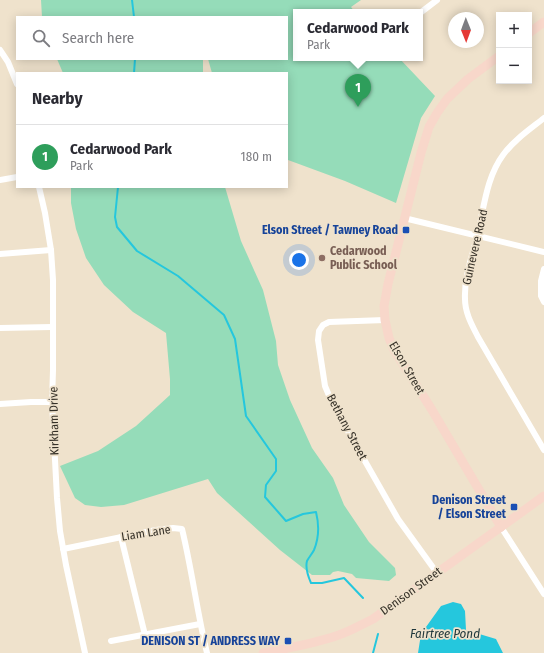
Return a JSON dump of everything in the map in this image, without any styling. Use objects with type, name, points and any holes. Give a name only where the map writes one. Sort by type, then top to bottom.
[{"type":"street","points":[[423,11],[437,0]]},
{"type":"street","points":[[532,31],[544,22]]},
{"type":"street","points":[[0,50],[8,62],[16,82]]},
{"type":"street","name":"Elson Street","points":[[496,58],[468,79],[447,99],[429,127],[404,218],[384,306],[389,338],[394,350],[432,410],[501,527]]},
{"type":"street","name":"Guinevere Road","points":[[544,118],[516,140],[503,156],[494,172],[488,189],[466,275],[464,300],[468,319],[544,450]]},
{"type":"street","points":[[0,180],[16,177]]},
{"type":"street","name":"Kirkham Drive","points":[[39,188],[51,250],[53,280],[52,402],[56,498],[63,549],[85,653]]},
{"type":"street","points":[[404,218],[544,252]]},
{"type":"street","points":[[0,254],[51,250]]},
{"type":"street","points":[[544,269],[541,296],[544,302]]},
{"type":"street","name":"Bethany Street","points":[[385,320],[329,322],[323,325],[319,331],[318,340],[325,386],[333,404],[398,519],[437,573]]},
{"type":"street","points":[[0,328],[52,326]]},
{"type":"street","points":[[0,404],[52,402]]},
{"type":"street","name":"Denison Street","points":[[263,653],[297,647],[337,636],[373,619],[544,496]]},
{"type":"street","points":[[501,527],[544,594]]},
{"type":"street","name":"Liam Lane","points":[[63,549],[156,530],[173,528],[182,529],[200,624]]},
{"type":"street","points":[[121,537],[145,635]]},
{"type":"street","points":[[111,641],[200,624],[207,653]]},
{"type":"green space","points":[[41,0],[361,0],[351,7],[353,9],[293,9],[293,61],[402,61],[435,96],[421,118],[396,203],[345,181],[288,160],[288,72],[212,72],[208,60],[288,60],[288,16],[42,16]]},
{"type":"green space","points":[[57,60],[203,60],[203,72],[63,72]]},
{"type":"green space","points":[[71,188],[225,188],[241,241],[263,290],[276,341],[278,365],[290,400],[312,448],[333,478],[344,505],[369,542],[395,568],[396,575],[389,581],[356,578],[352,574],[338,571],[333,572],[330,575],[312,575],[280,550],[217,493],[208,479],[124,505],[101,507],[85,505],[75,498],[60,466],[98,451],[136,426],[170,395],[170,379],[166,333],[133,312],[104,285],[86,258],[76,229],[71,203]]},
{"type":"water","name":"Fairtree Pond","points":[[453,602],[461,604],[465,611],[466,630],[496,639],[503,653],[418,653],[421,634],[441,606]]},
{"type":"waterway","points":[[132,0],[134,16]]},
{"type":"waterway","points":[[134,72],[135,60]]},
{"type":"waterway","points":[[118,188],[115,217],[117,227],[137,251],[178,276],[224,315],[235,339],[246,416],[276,459],[276,471],[266,485],[265,497],[286,521],[303,514],[316,512],[318,521],[318,536],[314,550],[306,564],[311,583],[322,583],[344,578],[363,598]]},
{"type":"waterway","points":[[373,653],[378,634]]},
{"type":"place","name":"Cedarwood Park","points":[[358,107]]},
{"type":"place","name":"Elson Street / Tawney Road","points":[[406,230]]},
{"type":"place","name":"Cedarwood Public School","points":[[322,258]]},
{"type":"place","name":"Denison Street / Elson Street","points":[[514,507]]},
{"type":"place","name":"DENISON ST / ANDRESS WAY","points":[[288,641]]}]
